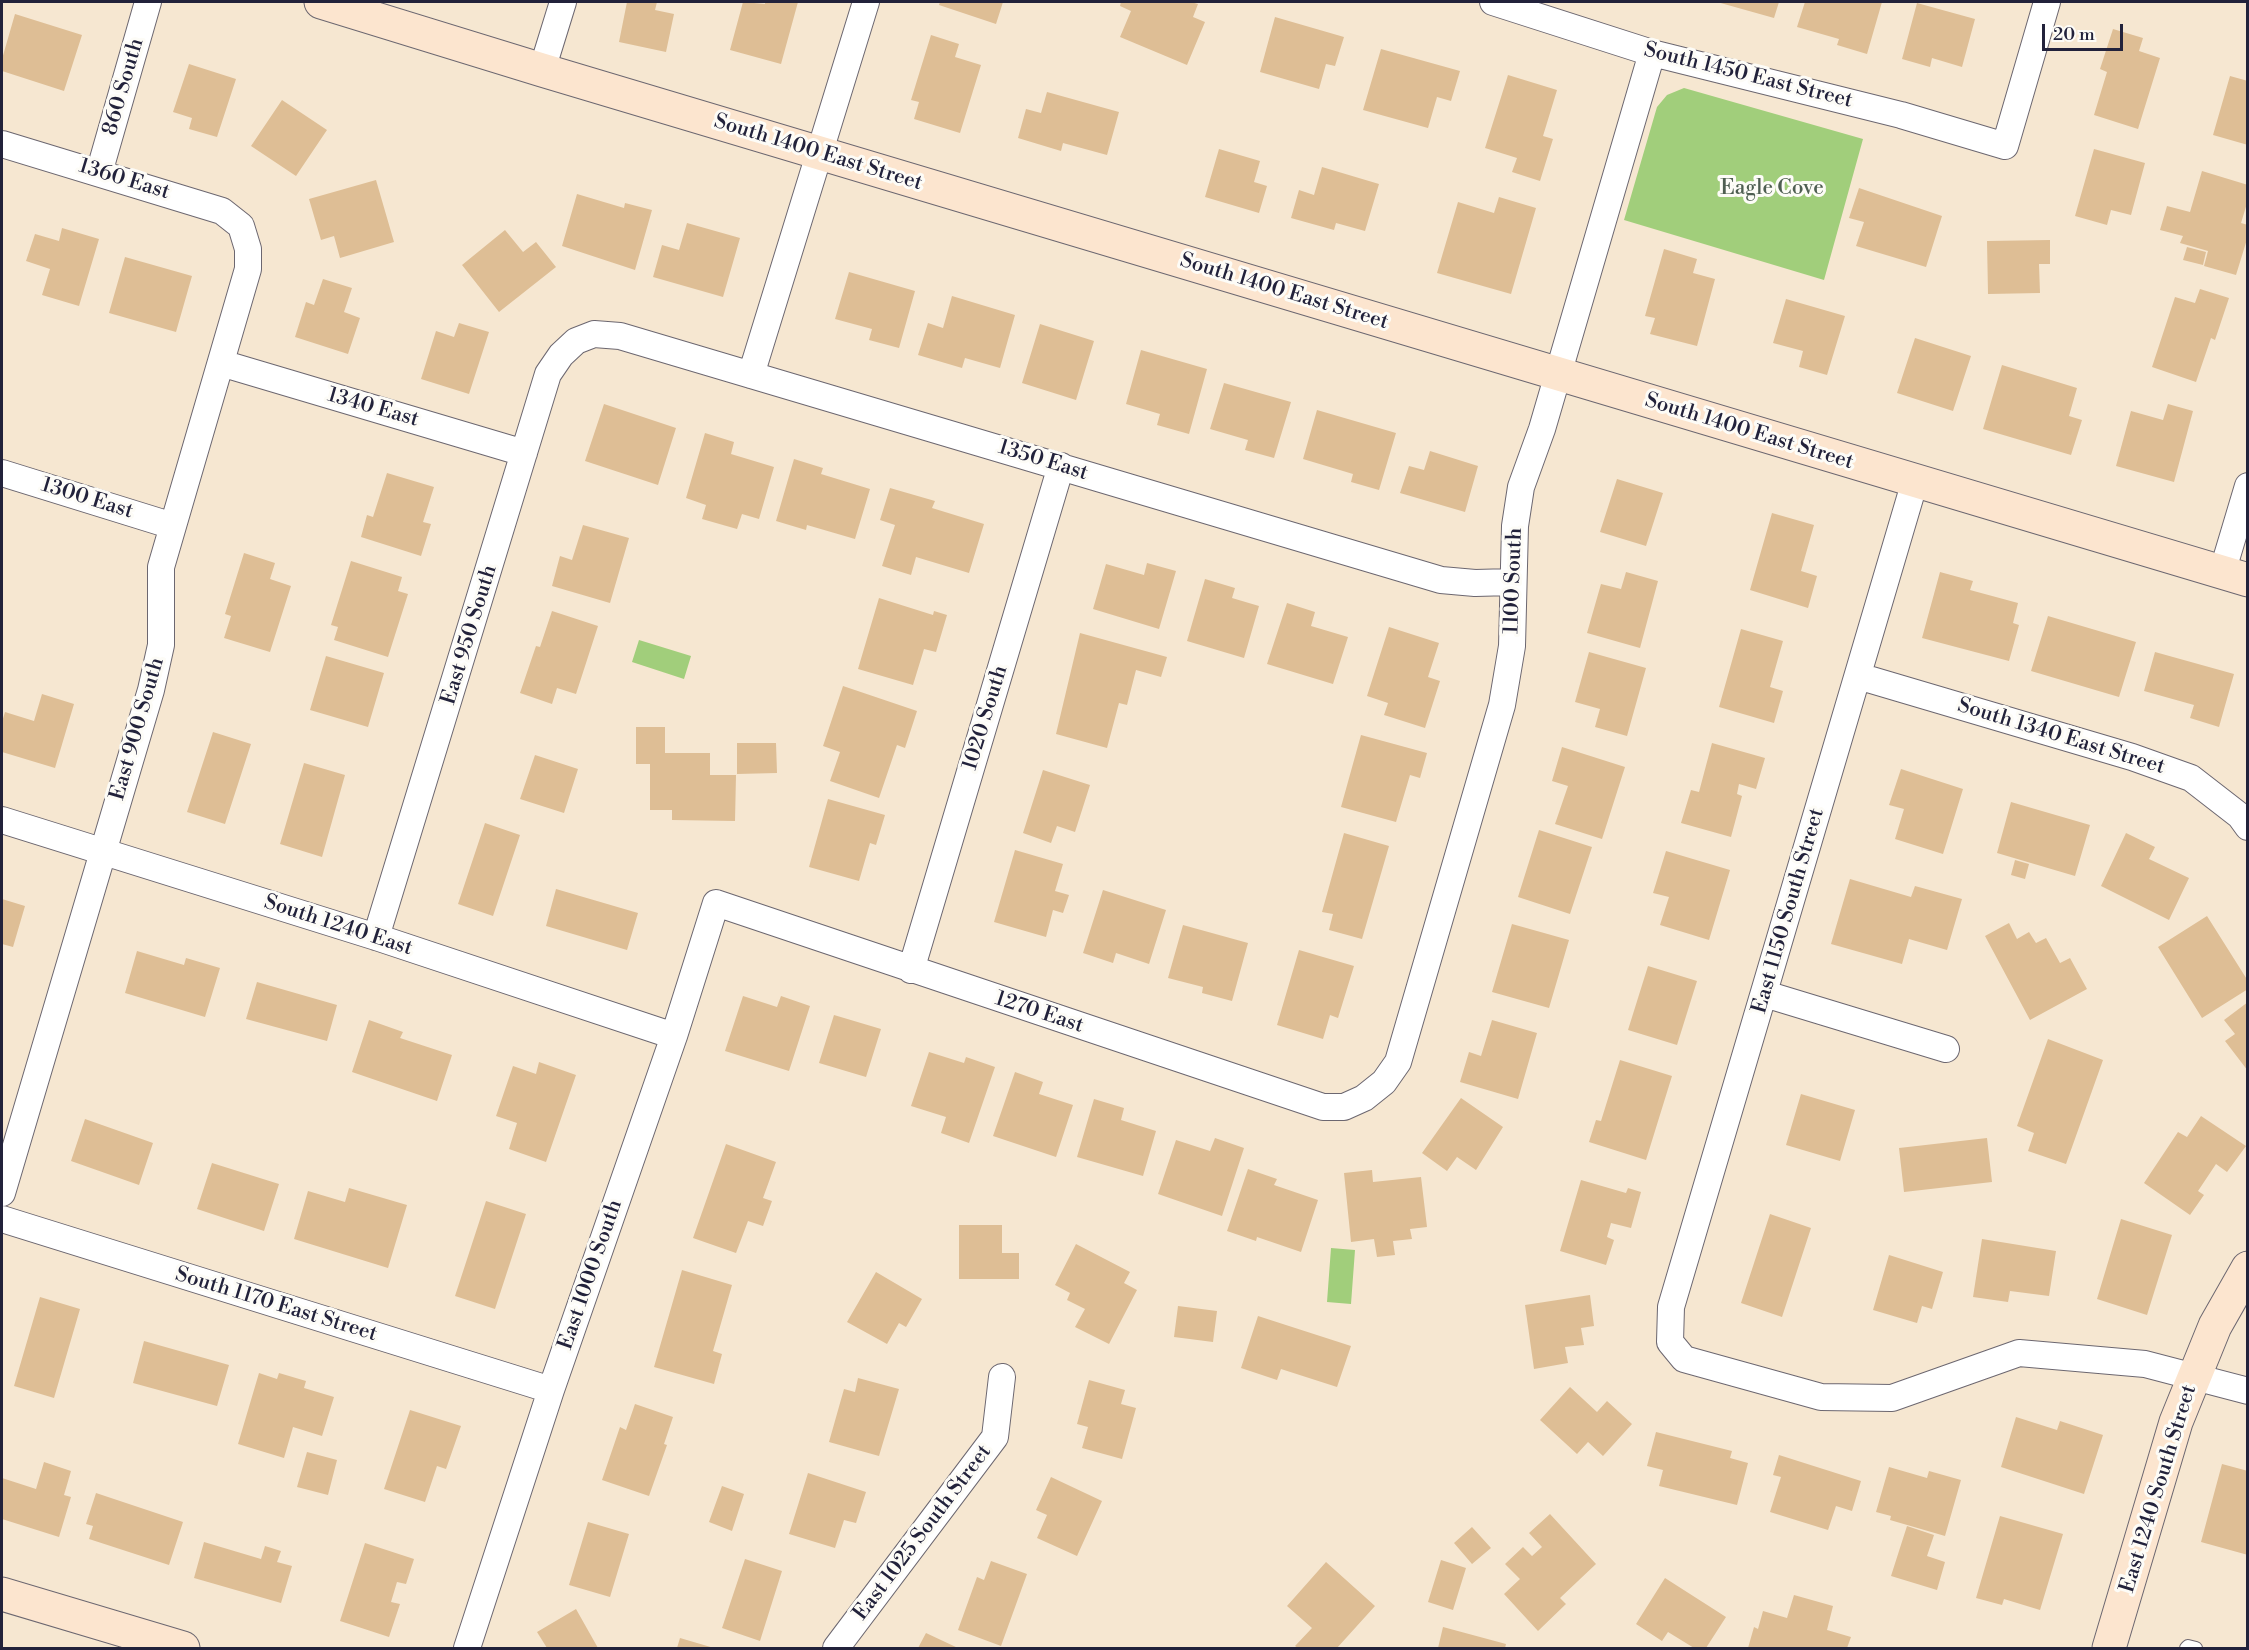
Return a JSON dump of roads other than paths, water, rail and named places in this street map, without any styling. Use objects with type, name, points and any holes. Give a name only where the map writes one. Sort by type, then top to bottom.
[{"type":"street","name":"860 South","points":[[99,173],[148,2]]},
{"type":"street","name":"South 1400 East Street","points":[[321,2],[820,154],[2235,577]]},
{"type":"street","points":[[542,70],[563,2]]},
{"type":"street","points":[[751,375],[866,2]]},
{"type":"street","name":"South 1450 East Street","points":[[1493,2],[1652,53],[1901,115],[2005,146],[2047,2]]},
{"type":"street","name":"1100 South","points":[[1364,1098],[1384,1082],[1398,1062],[1502,705],[1512,646],[1515,526],[1521,487],[1542,429],[1652,53]]},
{"type":"street","name":"1360 East","points":[[2,144],[222,211],[241,226]]},
{"type":"street","name":"East 900 South","points":[[2,1193],[151,690],[161,645],[161,567],[248,269],[248,249],[241,226]]},
{"type":"street","name":"1350 East","points":[[576,341],[594,334],[620,336],[1440,580],[1475,583],[1512,582]]},
{"type":"street","name":"East 950 South","points":[[376,938],[548,374],[561,355],[576,341]]},
{"type":"street","name":"1340 East","points":[[221,363],[524,453]]},
{"type":"street","name":"1020 South","points":[[911,970],[1061,466]]},
{"type":"street","name":"1300 East","points":[[2,473],[173,526]]},
{"type":"street","name":"East 1150 South Street","points":[[1915,481],[1671,1307],[1670,1342],[1684,1359],[1821,1397],[1892,1398],[2019,1353],[2089,1357],[2145,1364],[2194,1375]]},
{"type":"street","points":[[2235,577],[2247,486]]},
{"type":"street","name":"South 1340 East Street","points":[[1858,676],[2132,757],[2191,778],[2240,816],[2247,827]]},
{"type":"street","name":"South 1240 East","points":[[2,820],[376,938],[674,1036]]},
{"type":"street","name":"1270 East","points":[[716,903],[1323,1107],[1344,1107],[1364,1098]]},
{"type":"street","name":"East 1000 South","points":[[467,1648],[551,1390],[674,1036],[716,903]]},
{"type":"street","points":[[1765,994],[1946,1049]]},
{"type":"street","name":"South 1170 East Street","points":[[2,1219],[551,1390]]},
{"type":"street","name":"East 1240 South Street","points":[[2109,1648],[2176,1422],[2216,1326],[2247,1268]]},
{"type":"street","points":[[2194,1375],[2247,1391]]},
{"type":"street","name":"East 1025 South Street","points":[[836,1648],[995,1437],[1002,1377]]},
{"type":"street","points":[[2,1594],[183,1648]]},
{"type":"lane","points":[[2186,1648],[2188,1646],[2196,1648]]},
{"type":"park label","name":"Eagle Cove","points":[[1772,189]]}]
